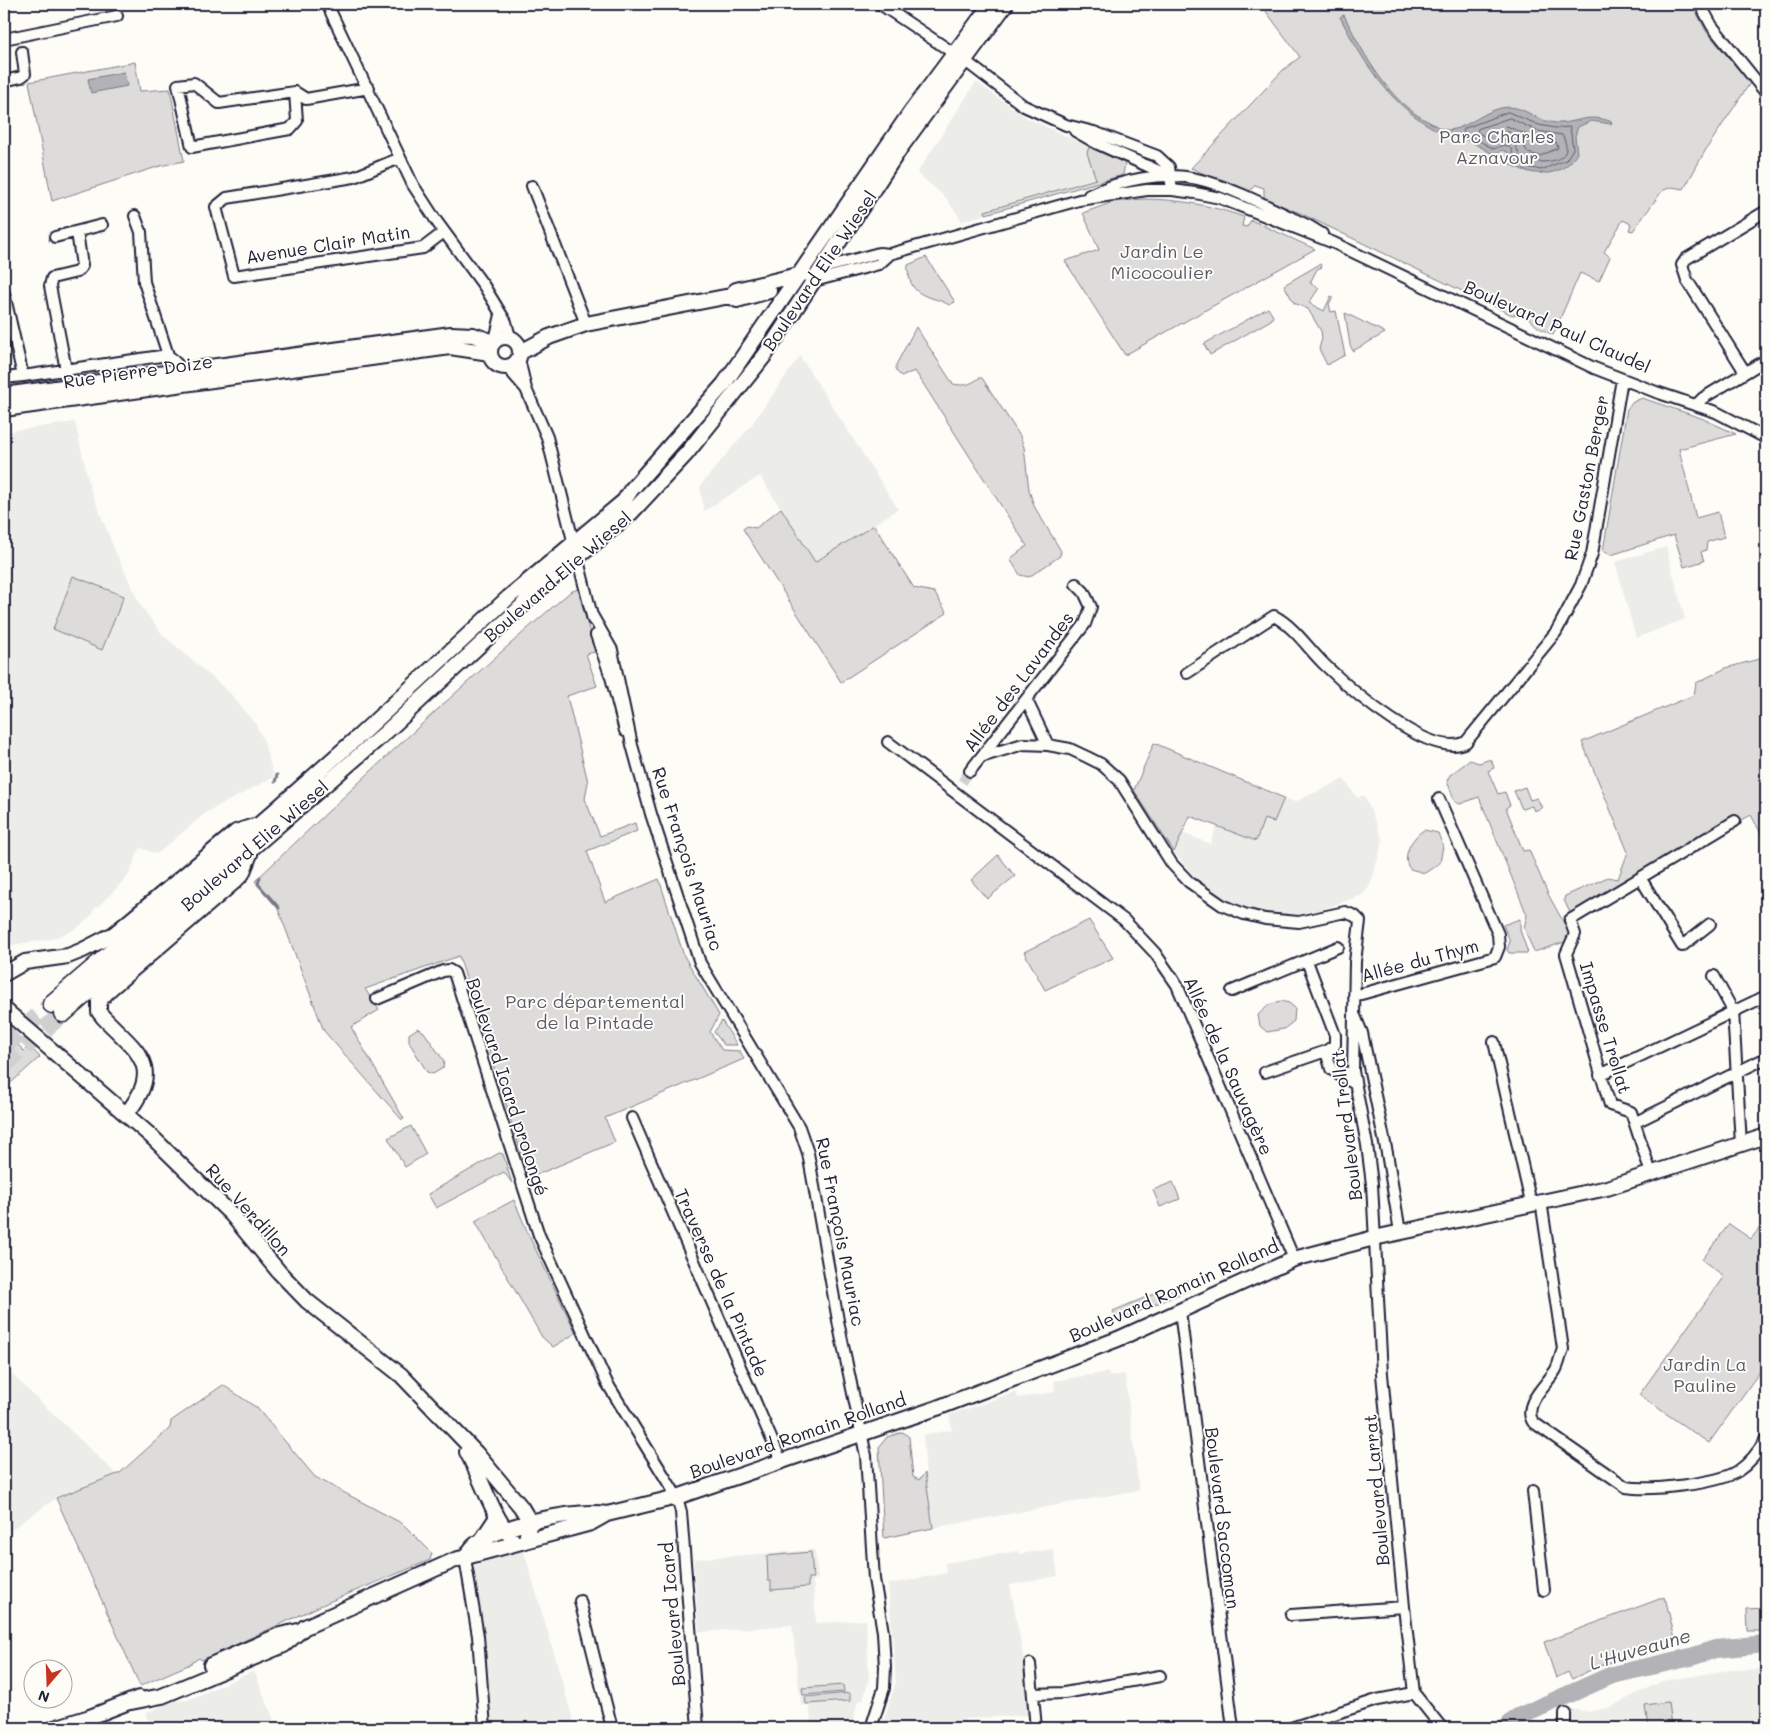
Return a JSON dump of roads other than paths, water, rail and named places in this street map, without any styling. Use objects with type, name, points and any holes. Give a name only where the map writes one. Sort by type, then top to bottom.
[{"type":"highway","name":"Boulevard Elie Wiesel","points":[[57,1008],[195,889]]},
{"type":"street","name":"Rue François Mauriac","points":[[327,4],[417,191],[444,232],[480,280],[506,322],[516,347],[526,389],[547,437],[595,632],[612,678],[621,720],[632,745],[668,870],[700,963],[799,1127],[805,1145],[866,1456],[874,1579],[883,1632],[886,1667],[884,1688],[871,1728]]},
{"type":"street","points":[[880,4],[959,57],[1024,106],[1066,125],[1094,132],[1157,156],[1169,167],[1172,190]]},
{"type":"street","points":[[959,57],[991,4]]},
{"type":"street","points":[[959,57],[1006,4]]},
{"type":"street","points":[[1700,4],[1712,26],[1766,93]]},
{"type":"street","points":[[4,39],[117,16]]},
{"type":"street","points":[[4,81],[22,77],[24,74],[22,52]]},
{"type":"street","name":"Boulevard Elie Wiesel","points":[[195,889],[259,825],[359,736],[509,597],[630,514],[686,453],[765,354],[823,268],[959,57]]},
{"type":"street","name":"Boulevard Elie Wiesel","points":[[195,889],[251,851],[386,732],[522,606],[624,501],[631,490],[724,384],[795,280],[959,57]]},
{"type":"street","points":[[295,92],[297,121],[290,129],[192,147],[178,85],[194,83],[219,103],[295,92],[306,100],[369,88]]},
{"type":"street","name":"Avenue Clair Matin","points":[[400,158],[354,177],[227,198],[216,207],[234,276],[423,248],[444,232]]},
{"type":"street","name":"Boulevard Paul Claudel","points":[[1079,200],[1102,189],[1136,180],[1171,176],[1197,179],[1310,226],[1334,243]]},
{"type":"street","points":[[532,186],[586,324]]},
{"type":"street","name":"Boulevard Paul Claudel","points":[[795,280],[823,268],[879,253],[890,254],[1079,200],[1148,190],[1172,190],[1220,198],[1334,243],[1543,344],[1622,379],[1716,412],[1766,438]]},
{"type":"street","points":[[1745,372],[1687,280],[1682,265],[1686,259],[1766,211]]},
{"type":"street","points":[[135,216],[141,232],[144,282],[168,355],[182,370]]},
{"type":"street","points":[[55,237],[102,225]]},
{"type":"street","points":[[66,370],[50,286],[52,278],[77,272],[82,266],[77,232]]},
{"type":"street","name":"Boulevard Paul Claudel","points":[[493,345],[500,338],[516,347],[536,335],[549,337],[586,324],[730,296],[736,290],[795,280],[814,281],[879,264],[890,254]]},
{"type":"street","points":[[4,293],[23,376]]},
{"type":"street","points":[[493,345],[501,315]]},
{"type":"street","name":"Rue Pierre Doize","points":[[4,395],[450,334],[474,335],[493,345]]},
{"type":"street","name":"Rue François Mauriac","points":[[493,345],[496,364],[507,367],[526,389]]},
{"type":"street","name":"Rue Pierre Doize","points":[[4,410],[450,347],[493,345]]},
{"type":"street","points":[[507,367],[516,347]]},
{"type":"street","points":[[4,378],[168,355]]},
{"type":"street","points":[[274,358],[276,372]]},
{"type":"street","points":[[1696,405],[1703,398],[1766,360]]},
{"type":"street","name":"Rue Gaston Berger","points":[[1188,672],[1274,616],[1285,622],[1339,678],[1402,728],[1424,739],[1458,746],[1466,742],[1545,647],[1571,605],[1581,584],[1592,554],[1622,379]]},
{"type":"street","name":"Allée des Lavandes","points":[[970,771],[984,756],[1085,624],[1091,607],[1084,592],[1076,584]]},
{"type":"street","points":[[1027,700],[1048,745]]},
{"type":"street","name":"Allée de la Sauvagère","points":[[888,742],[1124,920],[1155,953],[1176,985],[1294,1259]]},
{"type":"street","name":"Boulevard Trollat","points":[[984,756],[1023,744],[1048,745],[1070,749],[1087,757],[1110,772],[1124,788],[1172,864],[1189,882],[1222,905],[1244,914],[1265,919],[1299,922],[1345,912],[1355,916],[1360,921],[1352,1008],[1353,1071],[1367,1145],[1372,1184],[1374,1238]]},
{"type":"street","points":[[954,791],[962,782]]},
{"type":"street","name":"Allée du Thym","points":[[1354,996],[1495,957],[1499,947],[1498,934],[1438,799]]},
{"type":"street","name":"Impasse Trollat","points":[[1636,1122],[1631,1112],[1610,1105],[1600,1075],[1566,954],[1575,934],[1570,920],[1641,879],[1734,821]]},
{"type":"street","points":[[4,974],[25,962],[68,956],[114,934],[158,900],[236,832],[259,825]]},
{"type":"street","points":[[127,1113],[140,1094],[144,1084],[145,1066],[135,1051],[114,1030],[100,1012],[98,1006],[103,996],[242,874],[251,851]]},
{"type":"street","points":[[1641,879],[1682,946],[1710,924]]},
{"type":"street","points":[[1232,991],[1338,948]]},
{"type":"street","points":[[1265,1072],[1326,1051],[1335,1045],[1335,1035],[1307,961]]},
{"type":"street","name":"Boulevard Icard prolongé","points":[[377,999],[444,971],[449,970],[454,973],[539,1235],[607,1383],[677,1497]]},
{"type":"street","points":[[1714,976],[1733,1011],[1741,1144]]},
{"type":"street","points":[[1600,1075],[1766,996]]},
{"type":"street","name":"Boulevard Trollat","points":[[1352,1008],[1362,1032],[1387,1153],[1400,1232]]},
{"type":"street","name":"Rue Verdillon","points":[[4,1009],[127,1113],[232,1215],[292,1287],[401,1375],[502,1484],[521,1507],[530,1522]]},
{"type":"street","points":[[1494,1042],[1536,1202],[1563,1349],[1556,1369],[1530,1405],[1530,1418],[1532,1422],[1626,1487],[1637,1489],[1653,1489],[1729,1475],[1749,1461],[1766,1439]]},
{"type":"street","points":[[1326,1051],[1330,1069],[1354,1084]]},
{"type":"street","points":[[1651,1173],[1636,1122],[1766,1058]]},
{"type":"street","points":[[1339,1075],[1353,1071]]},
{"type":"street","name":"Traverse de la Pintade","points":[[632,1118],[781,1461]]},
{"type":"street","name":"Boulevard Romain Rolland","points":[[59,1728],[130,1702],[280,1635],[301,1630],[455,1560],[591,1523],[607,1514],[677,1497],[862,1434],[1097,1347],[1294,1259],[1400,1232],[1607,1188],[1766,1136]]},
{"type":"street","name":"Boulevard Larrat","points":[[1374,1238],[1382,1374],[1414,1693]]},
{"type":"street","name":"Boulevard Saccoman","points":[[1180,1311],[1233,1728]]},
{"type":"street","name":"Rue Verdillon","points":[[461,1440],[488,1494],[496,1515],[505,1530],[521,1541]]},
{"type":"street","points":[[488,1494],[502,1484]]},
{"type":"street","points":[[1533,1491],[1544,1590]]},
{"type":"street","name":"Boulevard Icard","points":[[677,1497],[681,1512],[698,1728]]},
{"type":"street","name":"Boulevard Romain Rolland","points":[[465,1558],[475,1545],[505,1530],[530,1522],[589,1511],[607,1514]]},
{"type":"street","points":[[475,1545],[496,1515]]},
{"type":"street","points":[[521,1541],[530,1522]]},
{"type":"street","points":[[465,1558],[478,1636],[485,1728]]},
{"type":"street","points":[[580,1601],[612,1728]]},
{"type":"street","points":[[1291,1615],[1404,1607]]},
{"type":"street","points":[[1030,1664],[1036,1728]]},
{"type":"street","points":[[1033,1694],[1064,1693],[1160,1676]]},
{"type":"street","points":[[1291,1728],[1376,1700],[1414,1693],[1442,1728]]},
{"type":"street","points":[[1565,1713],[1565,1728]]},
{"type":"water","points":[[1344,15],[1369,61],[1390,91],[1416,114],[1442,129],[1449,130],[1464,126],[1493,110],[1509,107],[1521,109],[1549,122],[1563,123],[1596,118],[1612,122],[1611,124],[1591,121],[1578,127],[1575,136],[1577,153],[1562,168],[1553,172],[1543,173],[1523,170],[1505,160],[1508,152],[1501,150],[1497,155],[1493,154],[1465,139],[1437,130],[1403,107],[1367,65],[1340,17]]},
{"type":"water","points":[[124,72],[127,86],[91,93],[88,79]]},
{"type":"waterway","points":[[275,782],[277,775]]},
{"type":"waterway","points":[[260,877],[258,884],[279,908]]},
{"type":"waterway","name":"L'Huveaune","points":[[1506,1728],[1518,1717],[1612,1675],[1691,1657],[1715,1649],[1766,1644]]},
{"type":"tunnel","points":[[962,782],[970,771]]},
{"type":"tunnel","points":[[4,1046],[52,1004]]},
{"type":"tunnel","points":[[4,1065],[63,1013]]},
{"type":"park label","name":"Parc Charles Aznavour","points":[[1497,147]]},
{"type":"park label","name":"Jardin Le Micocoulier","points":[[1162,262]]},
{"type":"park label","name":"Parc départemental de la Pintade","points":[[595,1012]]},
{"type":"park label","name":"Jardin La Pauline","points":[[1705,1375]]}]
